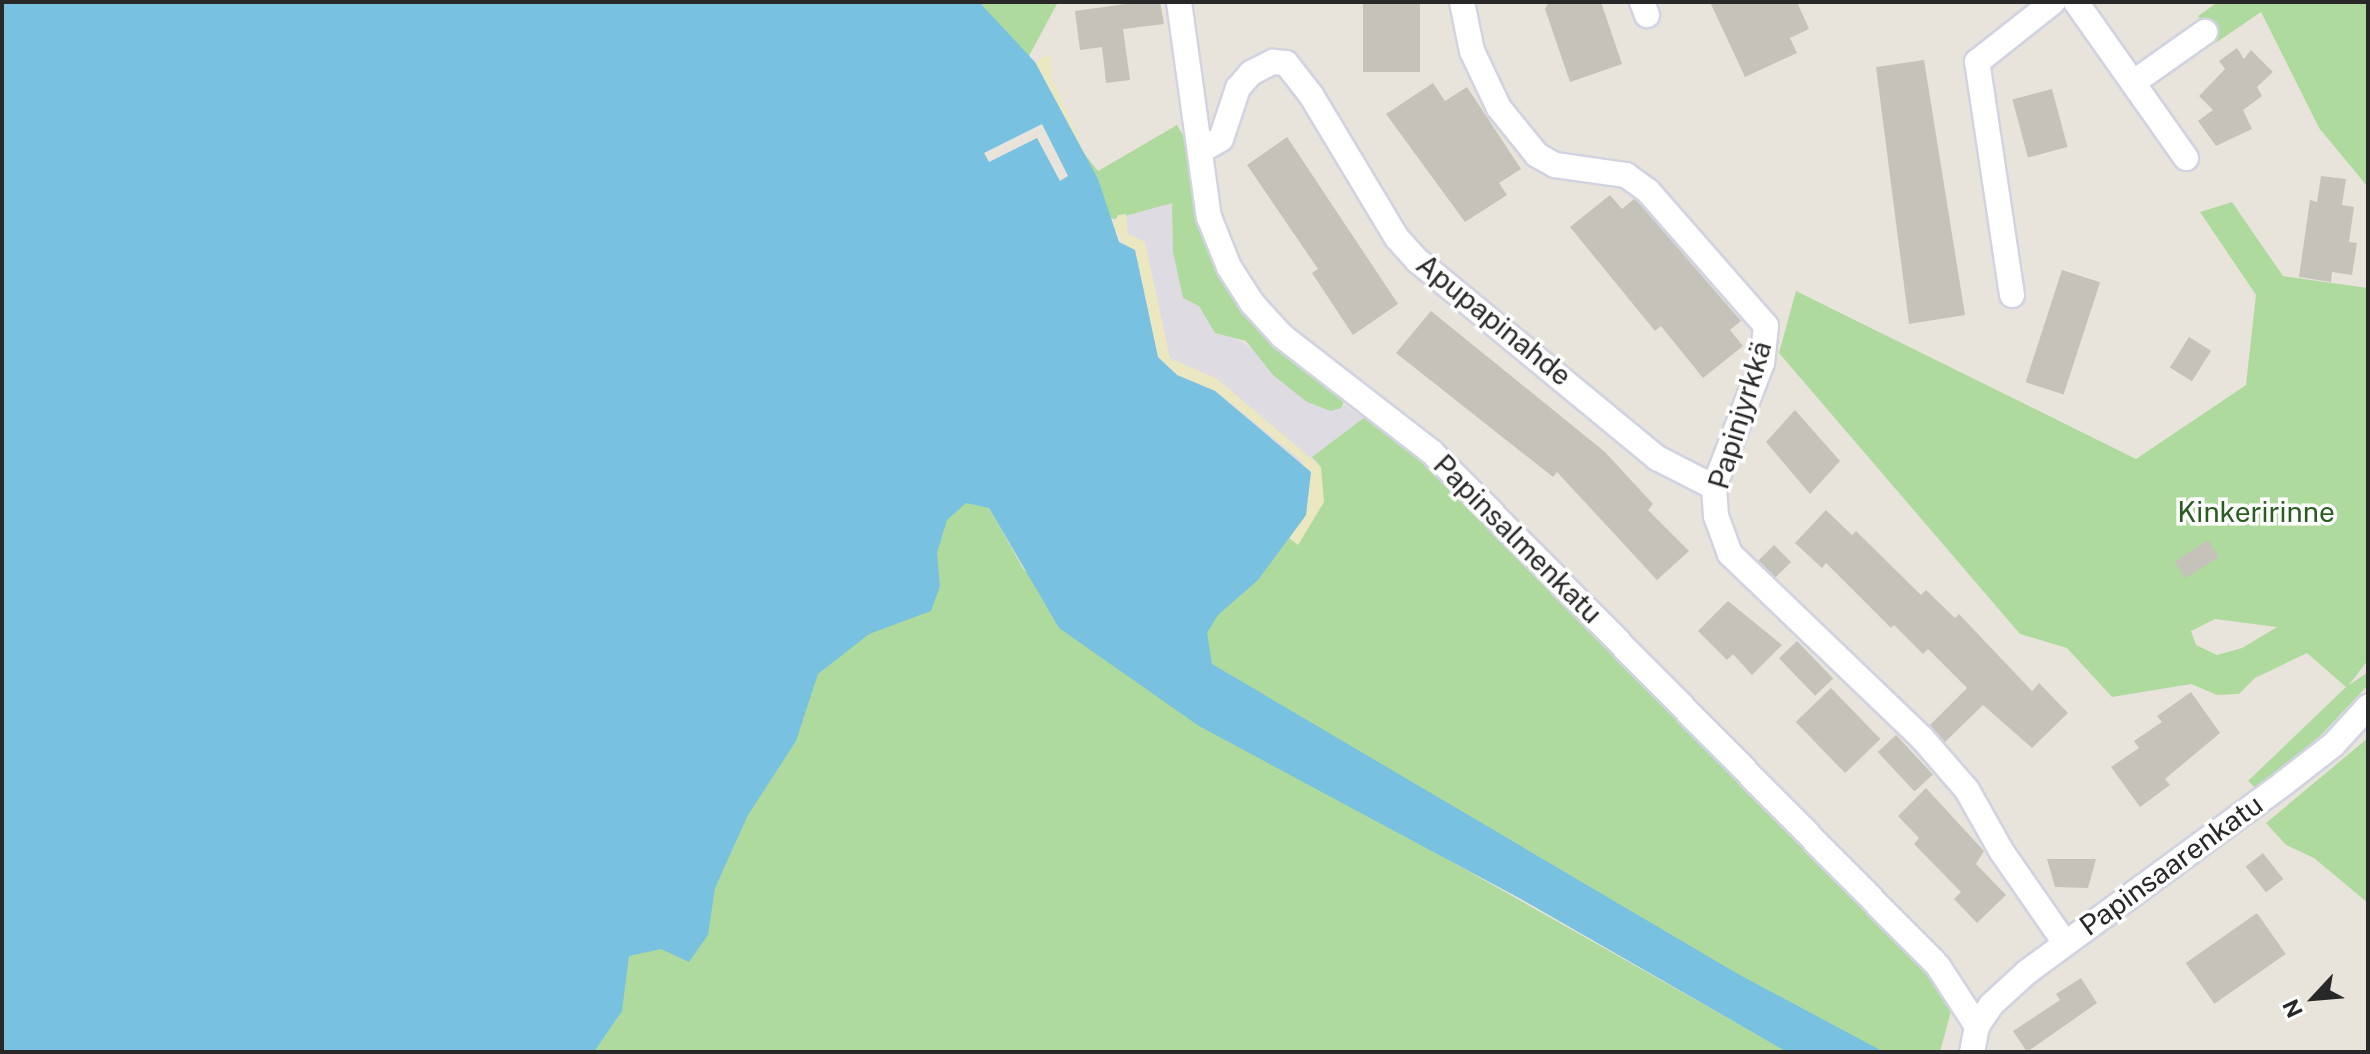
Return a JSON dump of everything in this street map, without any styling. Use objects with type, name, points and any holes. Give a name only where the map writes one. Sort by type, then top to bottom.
[{"type":"street","name":"Papinsalmenkatu","points":[[1179,2],[1216,239],[1252,303],[1282,336],[1433,453],[1938,966],[1977,1026]]},
{"type":"street","name":"Papinjyrkkä","points":[[1462,2],[1472,51],[1499,108],[1537,155],[1555,165],[1626,175],[1648,191],[1766,326],[1762,363],[1714,487],[1716,516],[1730,554],[1940,759],[1967,790],[2002,852],[2065,943]]},
{"type":"street","points":[[2012,295],[1977,62],[2053,2]]},
{"type":"street","points":[[2076,2],[2186,158]]},
{"type":"street","points":[[2134,82],[2205,32]]},
{"type":"street","name":"Apupapinahde","points":[[1200,151],[1221,139],[1231,121],[1238,88],[1251,73],[1273,62],[1286,63],[1311,95],[1397,238],[1418,261],[1657,458],[1714,487]]},
{"type":"street","name":"Papinsaarenkatu","points":[[1977,1026],[1991,1005],[2065,943],[2333,745],[2368,707]]},
{"type":"street","points":[[1972,1052],[1977,1026]]},
{"type":"shaded area","points":[[1183,168],[1196,272],[1235,338],[1366,419],[1311,472],[1169,370],[1114,219],[1150,207]]},
{"type":"green space","points":[[849,2],[1058,2],[1029,56]]},
{"type":"green space","points":[[2218,2],[2368,2],[2368,187],[2319,128],[2261,12],[2217,42],[2198,16]]},
{"type":"green space","points":[[1177,125],[1183,135],[1198,226],[1220,277],[1268,338],[1345,399],[1341,408],[1331,411],[1307,402],[1273,375],[1246,341],[1215,333],[1199,306],[1183,298],[1173,252],[1172,203],[1114,219],[1102,216],[1084,153],[1098,171]]},
{"type":"green space","name":"Kinkeririnne","points":[[2232,202],[2283,276],[2368,288],[2368,660],[2349,685],[2368,672],[2368,685],[2321,735],[2257,789],[2248,781],[2346,687],[2307,653],[2255,678],[2239,694],[2217,695],[2191,684],[2112,697],[2067,648],[2020,634],[1779,353],[1796,291],[2136,459],[2246,385],[2256,295],[2200,212]],"holes":[[[2215,619],[2277,627],[2242,648],[2217,655],[2196,645],[2191,631]]]},
{"type":"green space","points":[[714,339],[989,508],[1024,570],[1376,819],[1788,1052],[435,1052]]},
{"type":"green space","points":[[1369,414],[1487,522],[1921,965],[1951,1011],[1940,1052],[1856,1052],[1217,680],[1170,616],[1319,464],[1312,457]]},
{"type":"green space","points":[[2368,738],[2368,903],[2314,858],[2286,845],[2266,823]]},
{"type":"sand","points":[[1050,54],[1052,78],[1089,161],[1035,62]]},
{"type":"sand","points":[[1126,214],[1128,234],[1145,242],[1170,358],[1217,379],[1321,467],[1324,502],[1298,545],[1289,538],[1306,515],[1303,462],[1216,391],[1177,375],[1158,357],[1138,262],[1112,227],[1118,215]]},
{"type":"water","points":[[2,2],[979,2],[1035,62],[1098,179],[1119,242],[1135,250],[1158,357],[1177,375],[1215,391],[1311,472],[1306,515],[1258,580],[1218,615],[1207,633],[1212,664],[1738,974],[1884,1052],[1787,1052],[1521,899],[1199,726],[1059,628],[989,508],[966,503],[947,520],[937,553],[940,586],[931,611],[869,634],[818,674],[796,741],[748,815],[715,888],[708,935],[689,962],[661,949],[629,956],[622,1011],[594,1052],[2,1052]]},
{"type":"pier","points":[[1042,124],[1068,176],[1060,181],[1037,138],[989,162],[984,153]]},
{"type":"building","points":[[1160,2],[1164,24],[1123,29],[1130,80],[1106,83],[1102,47],[1080,50],[1075,11]]},
{"type":"building","points":[[1363,2],[1420,2],[1420,72],[1363,72]]},
{"type":"building","points":[[1549,2],[1601,2],[1622,64],[1570,82],[1545,9]]},
{"type":"building","points":[[1710,2],[1797,2],[1809,29],[1790,38],[1797,53],[1745,77]]},
{"type":"building","points":[[2237,48],[2244,59],[2251,50],[2273,72],[2257,87],[2262,96],[2243,110],[2252,129],[2216,146],[2198,121],[2213,110],[2199,96],[2225,69],[2219,61]]},
{"type":"building","points":[[1924,60],[1965,315],[1909,324],[1876,67]]},
{"type":"building","points":[[1433,83],[1445,101],[1467,87],[1521,169],[1499,183],[1507,195],[1465,222],[1386,114]]},
{"type":"building","points":[[2052,89],[2068,147],[2028,158],[2012,100]]},
{"type":"building","points":[[1287,137],[1398,304],[1353,335],[1312,273],[1318,269],[1247,165]]},
{"type":"building","points":[[2321,176],[2346,179],[2342,205],[2354,207],[2349,242],[2357,243],[2352,275],[2332,272],[2331,282],[2299,277],[2310,200],[2317,202]]},
{"type":"building","points":[[1610,195],[1622,209],[1634,199],[1638,202],[1741,321],[1730,330],[1743,346],[1703,378],[1661,326],[1655,331],[1570,227]]},
{"type":"building","points":[[2062,270],[2100,282],[2064,395],[2026,382]]},
{"type":"building","points":[[1431,311],[1605,452],[1653,504],[1648,510],[1689,551],[1657,580],[1557,472],[1553,477],[1396,353]]},
{"type":"building","points":[[2189,337],[2211,351],[2192,381],[2170,368]]},
{"type":"building","points":[[1795,410],[1840,461],[1810,494],[1766,442]]},
{"type":"building","points":[[1826,510],[1852,535],[1856,531],[1921,595],[1926,590],[1955,618],[1959,614],[2032,691],[2039,683],[2068,713],[2032,748],[1983,705],[1945,742],[1930,725],[1967,688],[1928,649],[1923,654],[1894,625],[1891,628],[1826,563],[1822,568],[1795,543]]},
{"type":"building","points":[[2208,540],[2219,557],[2185,579],[2174,562]]},
{"type":"building","points":[[1774,545],[1791,562],[1775,578],[1758,561]]},
{"type":"building","points":[[1728,601],[1782,645],[1752,675],[1733,654],[1727,660],[1698,631]]},
{"type":"building","points":[[1797,641],[1833,678],[1815,696],[1779,658]]},
{"type":"building","points":[[1831,688],[1880,739],[1845,773],[1796,722]]},
{"type":"building","points":[[2191,692],[2220,733],[2165,779],[2170,785],[2140,807],[2111,767],[2139,748],[2134,741],[2162,722],[2157,716]]},
{"type":"building","points":[[1896,735],[1933,774],[1915,792],[1878,752]]},
{"type":"building","points":[[1926,788],[1984,851],[1976,864],[2006,895],[1977,923],[1954,899],[1961,892],[1914,844],[1919,838],[1898,816]]},
{"type":"building","points":[[2263,853],[2283,879],[2266,893],[2246,867]]},
{"type":"building","points":[[2047,859],[2096,859],[2088,888],[2055,887]]},
{"type":"building","points":[[2257,913],[2286,954],[2214,1004],[2186,963]]},
{"type":"building","points":[[2081,978],[2097,1003],[2027,1052],[2013,1031],[2060,1000],[2056,994]]}]
